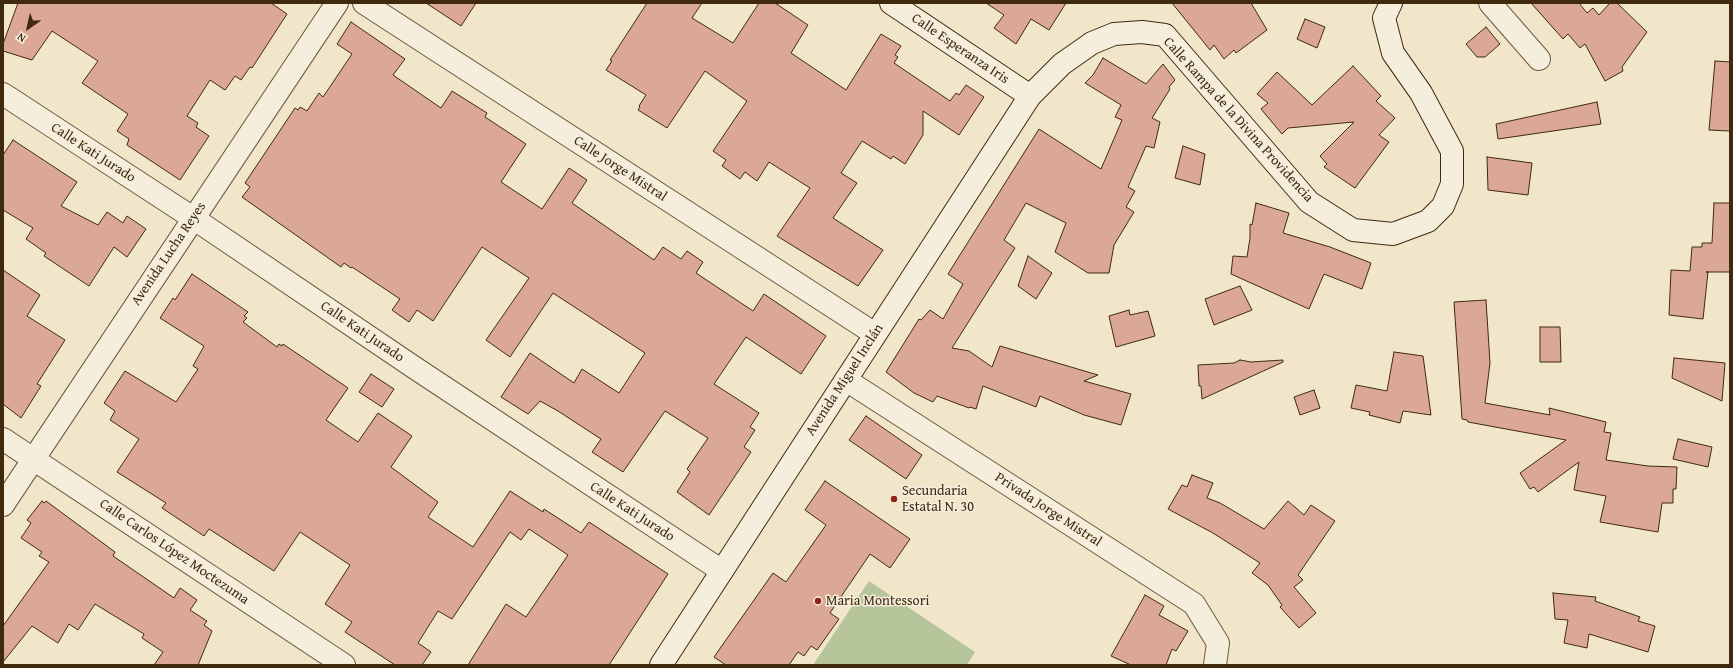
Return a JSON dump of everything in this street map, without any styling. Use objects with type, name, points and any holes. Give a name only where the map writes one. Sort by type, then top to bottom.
[{"type":"street","name":"Avenida Lucha Reyes","points":[[3,505],[336,3]]},
{"type":"street","name":"Calle Jorge Mistral","points":[[364,3],[875,334]]},
{"type":"street","name":"Calle Esperanza Iris","points":[[890,3],[1030,96]]},
{"type":"street","name":"Calle Rampa de la Divina Providencia","points":[[1030,96],[1062,64],[1092,43],[1114,34],[1142,32],[1165,35],[1310,202],[1353,230],[1393,234],[1428,221],[1443,206],[1452,184],[1452,150],[1421,93],[1394,53],[1384,18],[1391,3]]},
{"type":"street","points":[[1490,3],[1539,59]]},
{"type":"street","name":"Calle Kati Jurado","points":[[3,94],[193,218],[422,373],[722,571]]},
{"type":"street","name":"Avenida Miguel Inclán","points":[[661,665],[1030,96]]},
{"type":"street","name":"Privada Jorge Mistral","points":[[846,380],[1194,604],[1218,643],[1215,665]]},
{"type":"street","name":"Calle Carlos López Moctezuma","points":[[3,439],[344,665]]},
{"type":"green space","points":[[869,581],[975,652],[967,665],[813,665]]},
{"type":"building","points":[[18,3],[271,3],[287,14],[252,68],[250,67],[241,80],[235,76],[225,90],[210,80],[187,116],[198,123],[196,127],[209,136],[180,180],[127,145],[129,139],[117,131],[128,114],[82,83],[98,61],[52,31],[32,60],[3,51],[3,44]]},
{"type":"building","points":[[426,3],[476,3],[461,26]]},
{"type":"building","points":[[647,3],[702,3],[692,18],[733,43],[759,3],[775,3],[808,25],[791,53],[846,90],[881,34],[901,46],[895,55],[898,57],[894,63],[950,101],[956,93],[959,95],[966,85],[984,97],[959,135],[923,111],[923,135],[905,164],[893,156],[891,159],[862,141],[841,173],[857,183],[833,218],[883,250],[858,286],[777,236],[810,188],[769,162],[757,181],[745,172],[740,179],[722,166],[726,160],[713,151],[747,101],[705,71],[667,128],[638,110],[646,95],[606,70],[612,61],[610,60]]},
{"type":"building","points":[[986,3],[1066,3],[1049,30],[1031,19],[1016,44],[994,28],[1004,15]]},
{"type":"building","points":[[1172,3],[1251,3],[1267,30],[1236,53],[1234,50],[1224,59],[1214,45],[1210,50]]},
{"type":"building","points":[[1531,3],[1579,3],[1587,13],[1593,8],[1599,15],[1610,3],[1617,3],[1647,32],[1622,67],[1623,71],[1605,81],[1585,44],[1580,48],[1568,34],[1563,39]]},
{"type":"building","points":[[1305,19],[1325,27],[1317,48],[1297,39]]},
{"type":"building","points":[[351,22],[405,59],[393,75],[441,108],[452,91],[487,113],[485,117],[526,144],[501,182],[542,209],[569,168],[587,180],[572,203],[654,260],[663,247],[681,259],[687,251],[703,262],[696,273],[753,311],[764,294],[826,336],[801,374],[746,337],[714,384],[759,413],[750,427],[755,430],[744,447],[751,452],[709,515],[677,492],[690,472],[687,469],[708,438],[665,411],[623,472],[592,452],[601,439],[558,411],[540,401],[528,414],[501,397],[530,353],[574,383],[582,369],[619,393],[645,353],[553,293],[510,357],[486,340],[529,278],[482,247],[433,321],[417,310],[409,322],[392,310],[400,299],[352,267],[351,268],[344,263],[341,267],[242,197],[250,187],[245,183],[295,108],[298,110],[300,107],[307,111],[319,93],[323,97],[352,54],[337,44]]},
{"type":"building","points":[[1486,27],[1500,44],[1485,57],[1477,57],[1466,44]]},
{"type":"building","points":[[1103,58],[1146,84],[1163,64],[1175,80],[1169,87],[1170,89],[1152,118],[1160,122],[1154,148],[1146,146],[1128,187],[1135,191],[1126,207],[1134,212],[1114,245],[1109,273],[1088,273],[1055,252],[1066,223],[1026,203],[1004,240],[1015,248],[952,348],[969,351],[992,367],[1000,346],[1098,375],[1084,381],[1131,394],[1121,425],[1084,415],[1040,396],[1036,407],[983,386],[976,409],[969,408],[937,396],[933,402],[914,393],[886,372],[919,319],[921,320],[930,310],[943,319],[963,284],[948,274],[1039,129],[1101,169],[1122,120],[1115,117],[1121,105],[1085,83],[1093,75]]},
{"type":"building","points":[[1715,61],[1730,62],[1730,131],[1709,130]]},
{"type":"building","points":[[1353,66],[1381,96],[1376,101],[1395,118],[1379,135],[1389,142],[1355,188],[1324,167],[1327,164],[1320,156],[1354,122],[1288,128],[1282,134],[1261,109],[1268,103],[1257,94],[1277,72],[1312,105]]},
{"type":"building","points":[[1597,102],[1601,124],[1498,139],[1496,124]]},
{"type":"building","points":[[13,140],[77,182],[61,206],[98,225],[107,212],[123,223],[127,216],[146,229],[127,257],[114,247],[89,286],[44,256],[46,253],[26,239],[33,228],[3,210],[3,155]]},
{"type":"building","points":[[1183,146],[1205,154],[1200,185],[1175,178]]},
{"type":"building","points":[[1487,157],[1532,163],[1528,195],[1488,190]]},
{"type":"building","points":[[1256,203],[1289,213],[1283,233],[1330,247],[1371,263],[1362,289],[1324,274],[1309,309],[1231,274],[1233,256],[1247,257],[1250,238],[1250,224],[1252,225]]},
{"type":"building","points":[[1714,203],[1730,203],[1730,272],[1708,272],[1703,319],[1669,315],[1671,270],[1690,271],[1692,247],[1702,247],[1702,243],[1712,243]]},
{"type":"building","points":[[1028,256],[1052,273],[1036,299],[1018,286]]},
{"type":"building","points":[[3,270],[40,295],[27,316],[65,340],[37,384],[41,386],[21,418],[3,404]]},
{"type":"building","points":[[192,274],[248,312],[244,316],[247,318],[243,322],[277,347],[279,344],[282,346],[283,344],[348,388],[326,420],[358,442],[378,413],[412,436],[391,467],[438,502],[428,517],[473,547],[510,491],[543,512],[544,509],[581,533],[589,522],[668,574],[609,665],[468,665],[506,604],[526,617],[568,555],[529,529],[521,540],[510,532],[452,619],[438,611],[418,643],[431,652],[422,665],[395,665],[345,632],[352,622],[325,604],[350,565],[300,532],[274,571],[209,529],[204,536],[162,508],[166,503],[117,472],[139,439],[110,420],[115,411],[104,403],[125,371],[176,402],[198,369],[193,366],[204,346],[160,318],[173,298],[175,300]]},
{"type":"building","points":[[1240,286],[1252,310],[1214,325],[1205,299]]},
{"type":"building","points":[[1486,300],[1490,363],[1485,403],[1550,415],[1549,408],[1606,422],[1604,432],[1611,433],[1606,460],[1648,466],[1677,467],[1676,489],[1673,489],[1673,503],[1662,503],[1658,532],[1600,522],[1606,496],[1574,490],[1579,462],[1538,492],[1534,487],[1530,489],[1520,473],[1566,440],[1468,422],[1467,420],[1462,419],[1454,302]]},
{"type":"building","points":[[1129,310],[1130,315],[1148,311],[1155,336],[1116,347],[1109,316]]},
{"type":"building","points":[[1540,327],[1560,327],[1561,362],[1540,362]]},
{"type":"building","points":[[1394,352],[1423,356],[1431,415],[1403,411],[1400,423],[1369,415],[1370,412],[1351,408],[1356,385],[1387,391]]},
{"type":"building","points":[[1674,358],[1725,363],[1722,401],[1672,378]]},
{"type":"building","points":[[1240,360],[1251,362],[1283,360],[1283,362],[1202,399],[1201,386],[1199,386],[1198,365],[1234,363]]},
{"type":"building","points":[[371,374],[394,389],[382,407],[359,392]]},
{"type":"building","points":[[1314,390],[1320,408],[1300,415],[1294,397]]},
{"type":"building","points":[[866,416],[922,455],[906,479],[849,440]]},
{"type":"building","points":[[1678,439],[1712,447],[1708,467],[1673,459]]},
{"type":"building","points":[[1192,475],[1213,483],[1207,498],[1220,503],[1264,529],[1288,501],[1304,515],[1311,505],[1335,521],[1298,575],[1303,580],[1294,587],[1316,613],[1299,628],[1280,607],[1282,605],[1268,585],[1252,573],[1260,563],[1213,533],[1168,509],[1182,485],[1187,487]]},
{"type":"building","points":[[825,481],[910,539],[890,568],[870,554],[830,613],[839,619],[817,650],[811,646],[804,656],[798,652],[789,665],[726,665],[714,657],[773,573],[786,582],[826,525],[805,510]]},
{"type":"building","points":[[42,501],[44,503],[46,501],[115,552],[113,556],[174,598],[180,588],[197,600],[190,610],[207,621],[204,625],[212,631],[198,665],[154,665],[163,652],[142,638],[144,634],[95,604],[78,630],[69,624],[58,643],[32,626],[3,662],[3,626],[49,562],[39,556],[42,552],[21,538],[31,523],[27,520]]},
{"type":"building","points":[[1553,593],[1596,597],[1595,601],[1640,617],[1638,621],[1655,626],[1648,652],[1589,634],[1587,648],[1564,643],[1568,620],[1555,619]]},
{"type":"building","points":[[1145,595],[1164,606],[1159,615],[1188,631],[1176,651],[1172,649],[1166,665],[1131,665],[1111,656]]},
{"type":"place","name":"Secundaria Estatal N. 30","points":[[894,499]]},
{"type":"place","name":"Maria Montessori","points":[[818,601]]}]
